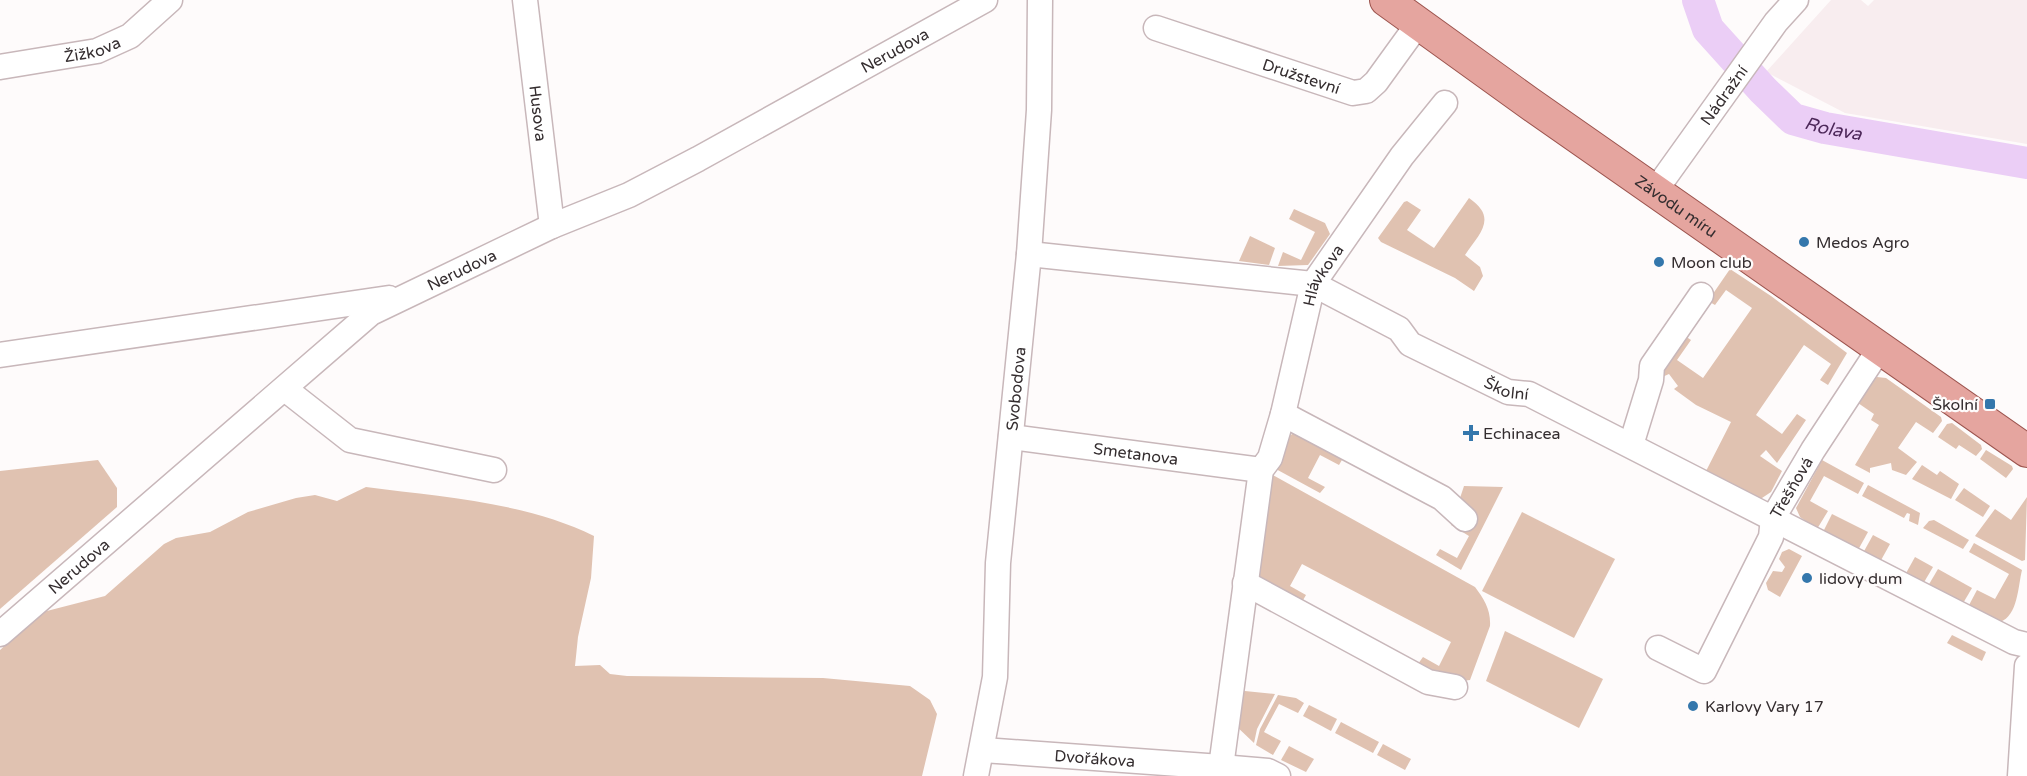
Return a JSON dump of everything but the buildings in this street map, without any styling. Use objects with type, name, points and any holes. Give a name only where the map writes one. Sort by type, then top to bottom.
[{"type":"main road","name":"Závodu míru","points":[[1386,0],[1655,192],[2027,451]]},
{"type":"street","name":"Žižkova","points":[[0,66],[97,51],[130,36],[170,0]]},
{"type":"street","name":"Husova","points":[[525,0],[552,226]]},
{"type":"street","name":"Nerudova","points":[[0,634],[371,314],[552,226],[628,195],[698,159],[985,0]]},
{"type":"street","name":"Svobodova","points":[[976,776],[983,750],[995,677],[998,563],[1029,254],[1039,110],[1040,0]]},
{"type":"street","name":"Nádražní","points":[[1655,192],[1776,22],[1796,0]]},
{"type":"street","name":"Družstevní","points":[[1156,28],[1353,93],[1366,91],[1376,82],[1418,24]]},
{"type":"street","name":"Hlávkova","points":[[1221,766],[1262,470],[1270,458],[1283,414],[1313,284],[1402,156],[1445,104]]},
{"type":"street","name":"Školní","points":[[1029,254],[1313,284],[1399,329],[1410,344],[1508,392],[1529,394],[2014,642],[2027,645]]},
{"type":"street","points":[[1631,446],[1651,380],[1652,366],[1701,295]]},
{"type":"street","points":[[0,355],[406,296]]},
{"type":"street","name":"Třešňová","points":[[1658,648],[1704,671],[1771,537],[1773,518],[1813,450],[1880,348]]},
{"type":"street","points":[[285,389],[350,440],[494,470]]},
{"type":"street","points":[[1283,414],[1442,498],[1465,519]]},
{"type":"street","name":"Smetanova","points":[[1011,437],[1262,470]]},
{"type":"street","points":[[1245,583],[1428,682],[1455,687]]},
{"type":"street","points":[[2020,776],[2027,666]]},
{"type":"street","name":"Dvořákova","points":[[983,750],[1138,768],[1221,766],[1268,771],[1278,776]]},
{"type":"shaded area","points":[[1831,0],[1861,0],[1868,6],[1874,0],[2027,0],[2027,144],[1845,113],[1766,72]]},
{"type":"shaded area","points":[[1469,198],[1483,212],[1484,219],[1481,233],[1465,255],[1480,267],[1483,276],[1474,291],[1455,278],[1381,242],[1378,238],[1407,201],[1421,210],[1407,230],[1434,248]]},
{"type":"shaded area","points":[[1294,209],[1325,223],[1330,234],[1308,265],[1278,266],[1283,252],[1301,260],[1315,232],[1289,219]]},
{"type":"shaded area","points":[[1250,236],[1275,248],[1269,265],[1239,261]]},
{"type":"shaded area","points":[[1730,269],[1771,296],[1847,353],[1828,385],[1820,380],[1831,364],[1804,345],[1756,415],[1782,434],[1797,414],[1806,420],[1777,463],[1766,450],[1760,456],[1782,471],[1771,492],[1759,500],[1705,473],[1731,422],[1696,405],[1674,389],[1678,386],[1669,374],[1660,378],[1665,366],[1685,336],[1691,340],[1677,360],[1703,378],[1752,308],[1726,290],[1715,305],[1708,301]]},
{"type":"shaded area","points":[[1877,377],[1886,378],[1941,417],[1942,421],[1933,433],[1916,422],[1898,448],[1917,462],[1906,475],[1892,470],[1891,463],[1870,468],[1870,473],[1855,465],[1879,425],[1871,420],[1874,414],[1858,403]]},
{"type":"shaded area","points":[[1952,423],[1981,445],[1982,449],[1976,456],[1959,445],[1956,449],[1938,437],[1947,424]]},
{"type":"shaded area","points":[[1296,432],[1346,453],[1339,465],[1320,455],[1308,478],[1325,487],[1320,493],[1274,468],[1285,438]]},
{"type":"shaded area","points":[[1986,450],[2012,466],[2013,469],[2006,478],[1980,459]]},
{"type":"shaded area","points":[[98,460],[117,488],[117,507],[0,609],[0,471]]},
{"type":"shaded area","points":[[1822,460],[1864,483],[1858,494],[1824,476],[1810,501],[1828,511],[1817,529],[1800,517],[1796,508]]},
{"type":"shaded area","points":[[1922,465],[1937,475],[1940,471],[1959,484],[1951,499],[1912,479]]},
{"type":"shaded area","points":[[1271,474],[1475,587],[1486,605],[1490,626],[1470,680],[1462,681],[1415,668],[1423,657],[1439,666],[1451,642],[1302,564],[1290,586],[1306,595],[1299,607],[1259,582],[1256,569],[1259,569],[1270,495],[1265,494]]},
{"type":"shaded area","points":[[1868,485],[1920,513],[1918,525],[1909,521],[1910,514],[1907,513],[1904,518],[1862,496]]},
{"type":"shaded area","points":[[1464,486],[1503,487],[1461,570],[1436,555],[1440,549],[1457,558],[1469,536],[1451,525]]},
{"type":"shaded area","points":[[366,487],[512,508],[540,515],[594,536],[591,578],[578,637],[575,666],[600,665],[610,674],[627,676],[823,678],[910,686],[930,700],[937,714],[922,776],[0,776],[0,650],[43,612],[105,596],[164,544],[176,538],[210,532],[248,512],[296,498],[315,495],[337,501]]},
{"type":"shaded area","points":[[1964,488],[1990,506],[1983,517],[1955,500]]},
{"type":"shaded area","points":[[2027,497],[2025,560],[2022,561],[1975,536],[1995,509],[2011,520]]},
{"type":"shaded area","points":[[1522,512],[1615,559],[1574,638],[1482,591]]},
{"type":"shaded area","points":[[1832,514],[1868,532],[1858,550],[1823,532]]},
{"type":"shaded area","points":[[1934,520],[1969,540],[1963,549],[1923,528],[1929,521]]},
{"type":"shaded area","points":[[1873,535],[1890,544],[1880,562],[1863,553]]},
{"type":"shaded area","points":[[1974,543],[2022,570],[2014,607],[2006,619],[2000,622],[1968,607],[1977,590],[1995,599],[2009,574],[1969,552]]},
{"type":"shaded area","points":[[1789,549],[1802,556],[1780,597],[1768,590],[1766,583],[1773,571],[1782,572],[1785,567],[1779,559],[1782,552]]},
{"type":"shaded area","points":[[1915,557],[1933,567],[1923,584],[1905,575]]},
{"type":"shaded area","points":[[1938,569],[1972,588],[1962,605],[1928,586]]},
{"type":"shaded area","points":[[1505,631],[1603,679],[1579,728],[1486,681]]},
{"type":"shaded area","points":[[1952,635],[1986,652],[1982,661],[1947,643]]},
{"type":"shaded area","points":[[1235,690],[1275,694],[1257,729],[1254,743],[1234,724]]},
{"type":"shaded area","points":[[1278,695],[1296,698],[1304,703],[1298,713],[1279,704],[1264,732],[1281,741],[1273,755],[1256,745],[1260,729]]},
{"type":"shaded area","points":[[1309,705],[1337,719],[1331,731],[1303,716]]},
{"type":"shaded area","points":[[1341,722],[1379,742],[1373,753],[1335,733]]},
{"type":"shaded area","points":[[1383,744],[1411,759],[1405,770],[1377,755]]},
{"type":"shaded area","points":[[1289,746],[1314,759],[1306,772],[1281,760]]},
{"type":"waterway","name":"Rolava","points":[[1698,0],[1708,29],[1763,90],[1793,119],[1825,128],[2027,163]]},
{"type":"place","name":"Medos Agro","points":[[1804,242]]},
{"type":"place","name":"Moon club","points":[[1659,262]]},
{"type":"place","name":"Školní","points":[[1990,404]]},
{"type":"place","name":"Echinacea","points":[[1471,433]]},
{"type":"place","name":"lidovy dum","points":[[1807,578]]},
{"type":"place","name":"Karlovy Vary 17","points":[[1693,706]]}]
